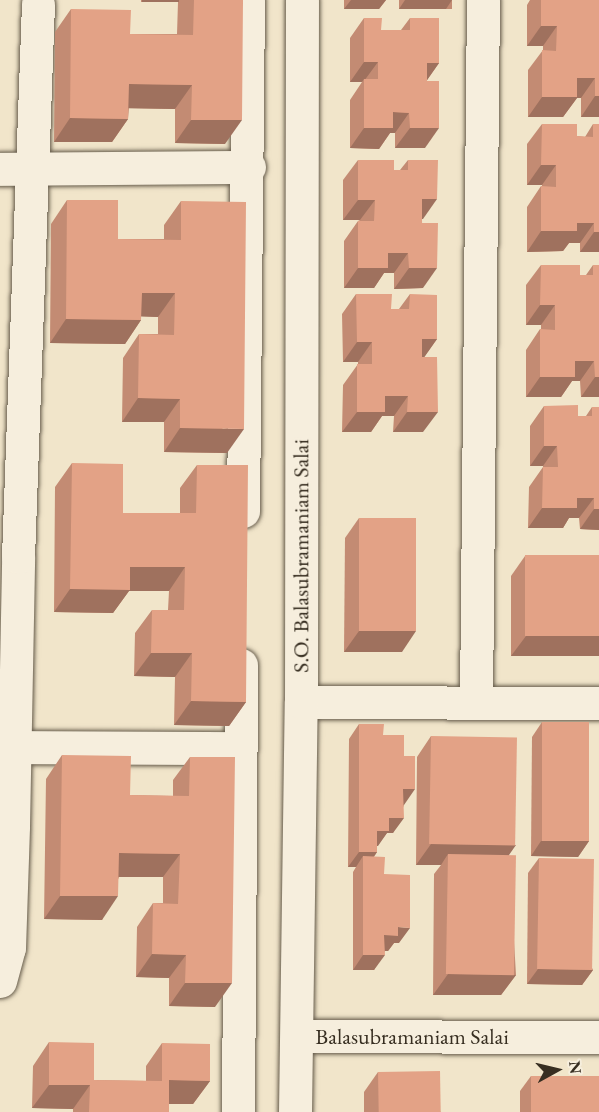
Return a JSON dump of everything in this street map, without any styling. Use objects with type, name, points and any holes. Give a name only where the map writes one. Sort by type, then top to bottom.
[{"type":"street","points":[[242,546],[249,167],[248,0]]},
{"type":"street","name":"S.O. Balasubramaniam Salai","points":[[295,1112],[301,702],[302,0]]},
{"type":"street","points":[[476,701],[483,0]]},
{"type":"street","points":[[0,981],[9,948],[14,747],[9,557],[34,169],[38,4]]},
{"type":"street","points":[[0,169],[249,167]]},
{"type":"street","points":[[238,1112],[241,629]]},
{"type":"street","points":[[301,702],[599,703]]},
{"type":"street","points":[[14,747],[239,748]]},
{"type":"street","name":"Balasubramaniam Salai","points":[[297,1036],[599,1037]]},
{"type":"building","points":[[194,0],[243,0],[242,120],[191,120],[192,85],[129,84],[128,119],[70,118],[71,9],[131,10],[130,34],[193,35]]},
{"type":"building","points":[[541,0],[599,0],[599,96],[595,96],[595,78],[577,78],[577,97],[542,97],[542,50],[556,51],[557,26],[541,26]]},
{"type":"building","points":[[364,18],[382,18],[381,30],[410,30],[410,18],[439,18],[439,63],[427,63],[427,81],[439,81],[439,128],[410,128],[409,113],[393,112],[393,128],[364,128],[364,79],[378,79],[378,62],[364,62]]},
{"type":"building","points":[[542,124],[577,124],[577,136],[593,137],[593,124],[599,124],[599,232],[594,232],[594,223],[577,223],[577,231],[541,231],[541,186],[556,187],[556,165],[541,165]]},
{"type":"building","points":[[358,160],[394,160],[394,170],[408,170],[408,160],[438,160],[437,199],[422,199],[422,223],[438,223],[437,268],[409,268],[408,253],[388,253],[388,268],[358,268],[358,221],[374,221],[375,200],[358,200]]},
{"type":"building","points":[[67,200],[118,200],[118,239],[181,240],[181,201],[246,202],[244,429],[180,428],[180,399],[138,398],[139,334],[174,335],[175,293],[142,293],[141,320],[66,319]]},
{"type":"building","points":[[541,265],[580,265],[580,275],[593,275],[593,265],[599,265],[599,377],[595,377],[594,361],[575,361],[575,377],[540,377],[540,329],[555,330],[555,305],[540,305]]},
{"type":"building","points":[[356,294],[392,294],[391,309],[409,309],[410,294],[437,295],[437,339],[422,339],[422,357],[437,357],[438,412],[407,412],[408,396],[385,396],[385,412],[357,412],[357,364],[372,364],[372,342],[357,342]]},
{"type":"building","points":[[578,405],[578,416],[592,416],[592,407],[599,407],[599,509],[594,509],[594,498],[577,498],[577,508],[542,508],[543,467],[558,467],[557,446],[544,446],[544,406]]},
{"type":"building","points":[[72,463],[123,464],[123,513],[196,513],[197,465],[248,465],[246,702],[191,701],[192,653],[151,653],[152,610],[184,610],[185,567],[130,567],[130,590],[70,589]]},
{"type":"building","points":[[359,518],[416,518],[416,631],[359,631]]},
{"type":"building","points":[[525,555],[599,555],[599,636],[525,636]]},
{"type":"building","points":[[542,722],[589,722],[589,841],[542,841]]},
{"type":"building","points":[[359,724],[384,724],[383,735],[404,735],[404,756],[415,756],[415,789],[403,789],[404,818],[389,818],[389,831],[377,831],[377,852],[359,852]]},
{"type":"building","points":[[431,736],[517,738],[515,845],[429,844]]},
{"type":"building","points":[[62,755],[131,756],[130,795],[189,796],[190,757],[235,757],[232,983],[185,983],[186,955],[152,954],[153,903],[178,904],[180,854],[119,853],[118,896],[60,896]]},
{"type":"building","points":[[448,854],[516,855],[514,975],[446,974]]},
{"type":"building","points":[[363,856],[385,857],[384,874],[410,875],[410,928],[398,927],[398,936],[384,935],[385,955],[363,955]]},
{"type":"building","points":[[539,858],[594,859],[592,970],[537,969]]},
{"type":"building","points":[[49,1042],[94,1043],[94,1080],[162,1081],[162,1043],[210,1044],[210,1081],[169,1080],[169,1112],[89,1112],[90,1085],[49,1085]]},
{"type":"building","points":[[440,1071],[441,1112],[379,1112],[378,1072]]},
{"type":"building","points":[[531,1076],[599,1076],[599,1112],[531,1112]]}]
